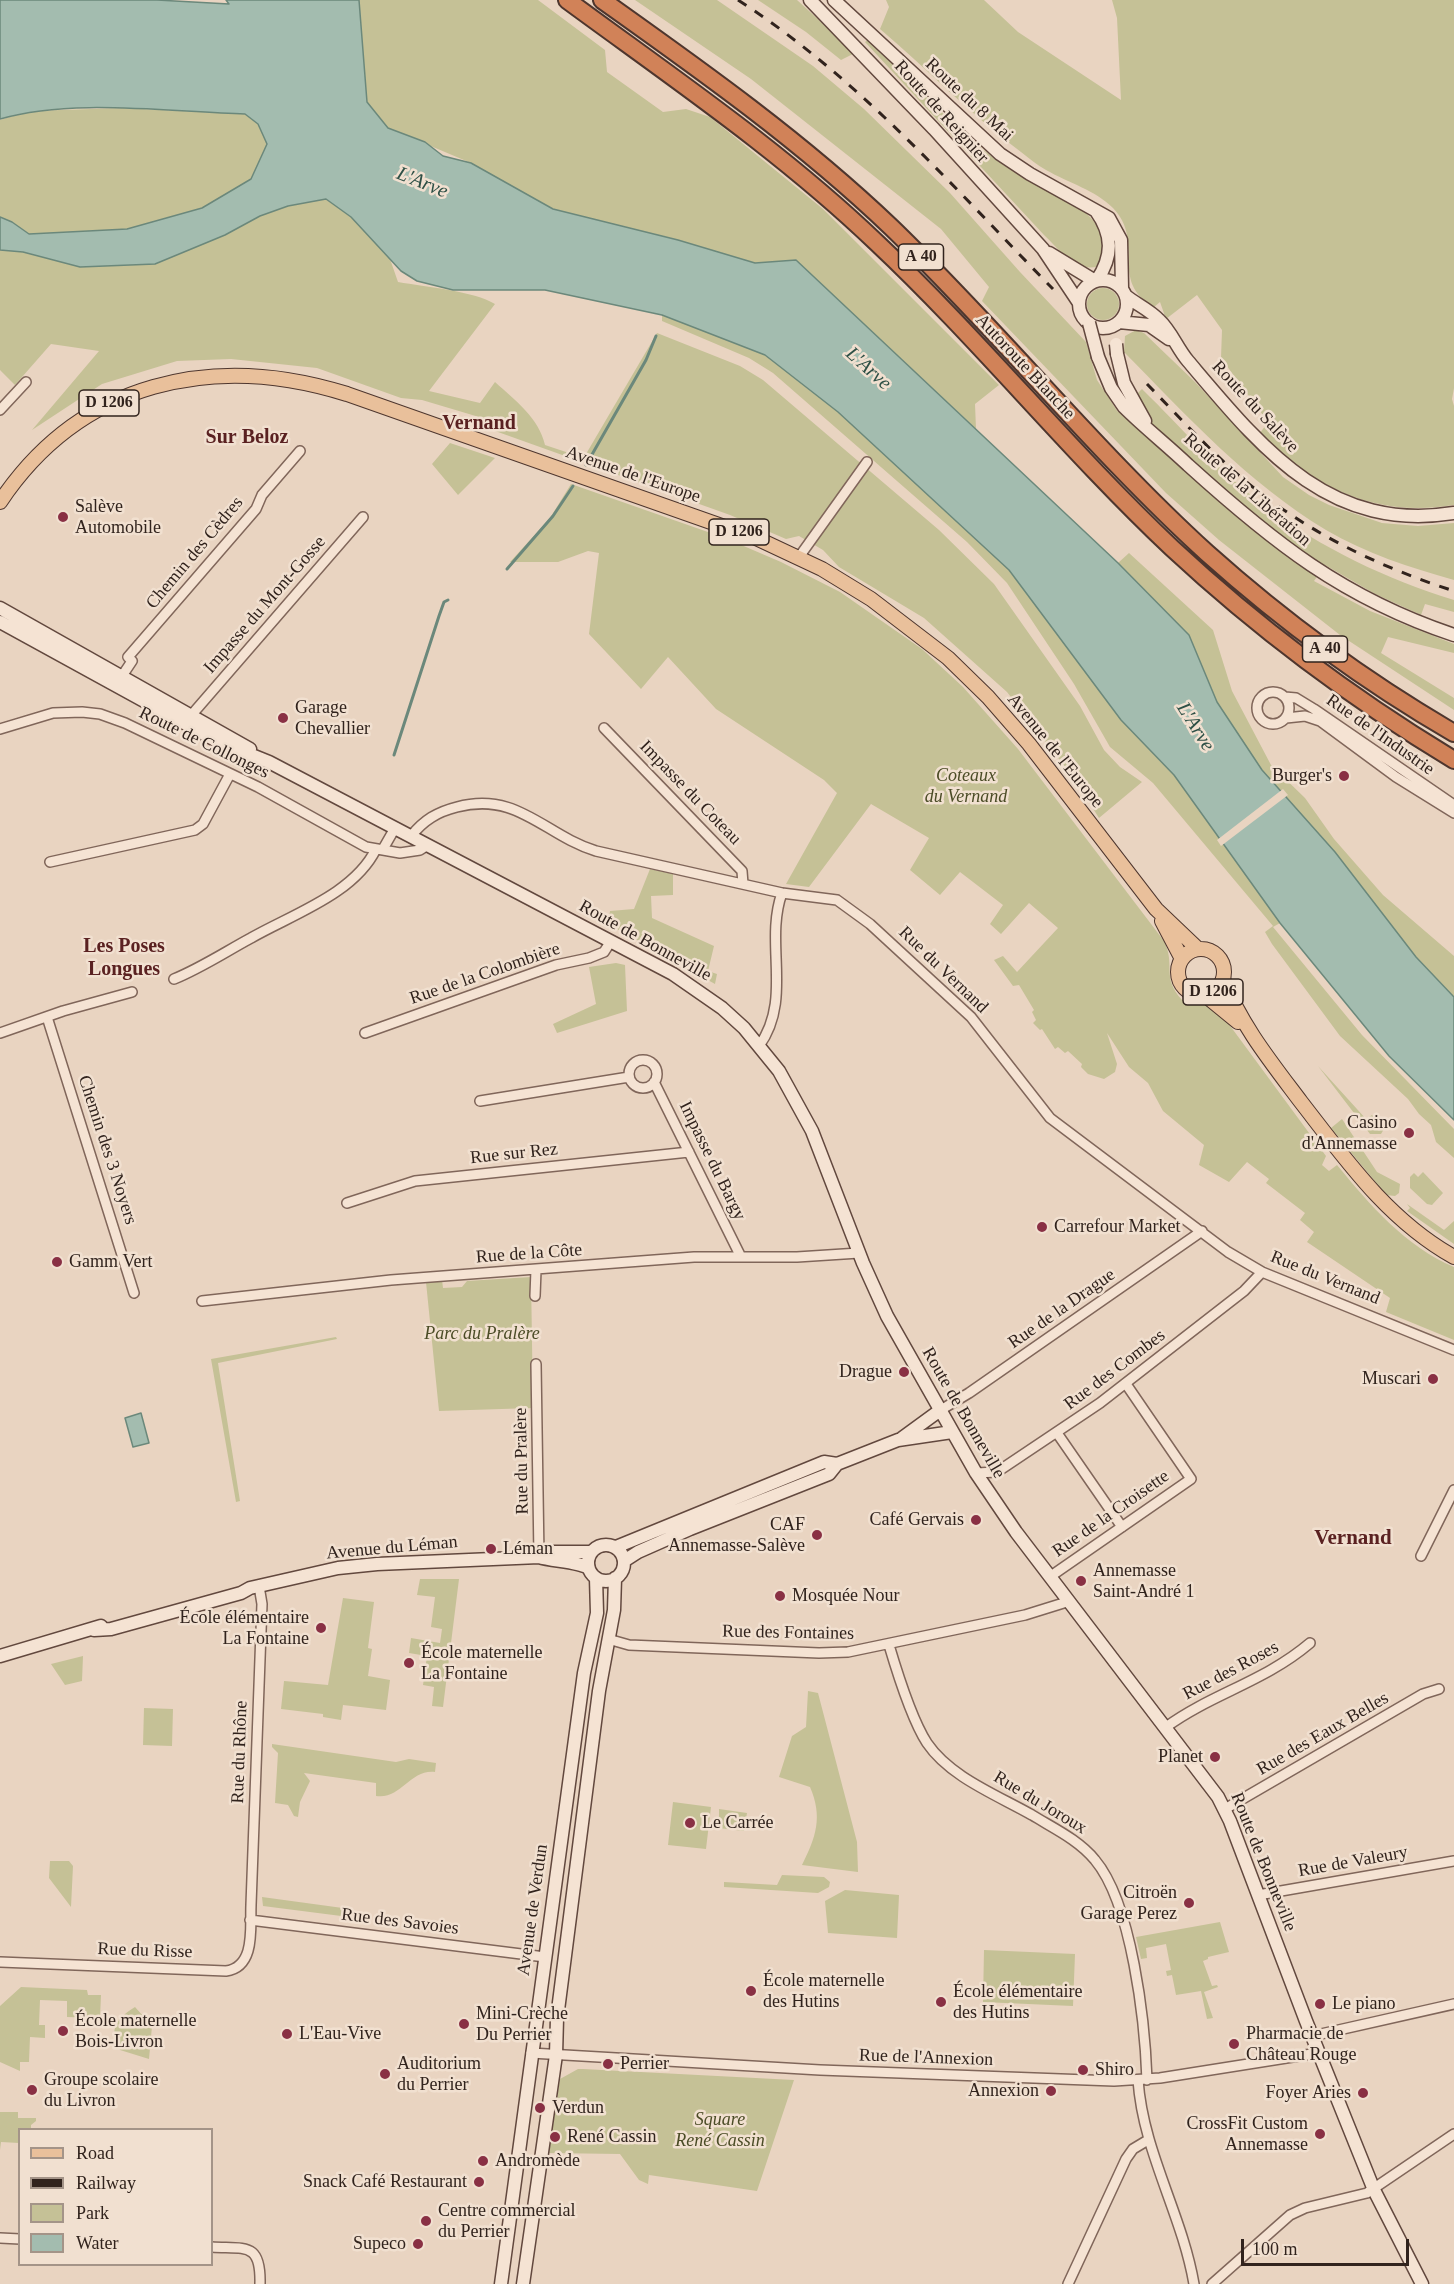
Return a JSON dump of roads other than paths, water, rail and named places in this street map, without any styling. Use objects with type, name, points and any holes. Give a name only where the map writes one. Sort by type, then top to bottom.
[{"type":"highway","name":"Autoroute Blanche","points":[[567,0],[726,114],[844,211],[922,287],[1146,522],[1244,611],[1304,659],[1376,710],[1454,760]]},
{"type":"highway","name":"Autoroute Blanche","points":[[602,0],[767,120],[857,196],[969,305],[1150,498],[1249,589],[1350,667],[1454,734]]},
{"type":"highway","points":[[1304,659],[1383,722],[1454,773]]},
{"type":"main road","name":"Route de Reignier","points":[[810,0],[934,129],[1043,249],[1079,304]]},
{"type":"main road","name":"Route du 8 Mai","points":[[834,0],[986,143],[1030,174],[1093,207],[1109,218],[1119,233],[1122,247],[1124,292]]},
{"type":"main road","points":[[1093,207],[1105,227],[1110,246],[1107,264],[1096,280],[1082,292],[1079,304],[1095,325],[1119,322],[1127,310],[1124,292],[1113,281],[1096,280]]},
{"type":"main road","name":"Route de Reignier","points":[[1043,249],[1078,273],[1096,280]]},
{"type":"main road","name":"Route du Salève","points":[[1124,292],[1160,320],[1174,344],[1270,453],[1306,483],[1339,500],[1373,511],[1406,516],[1454,513]]},
{"type":"main road","name":"Route du Salève","points":[[1119,322],[1149,325],[1174,344]]},
{"type":"main road","name":"Route de la Libération","points":[[1119,322],[1116,344],[1124,383],[1150,429]]},
{"type":"main road","name":"Route de la Libération","points":[[1095,325],[1101,368],[1124,407],[1251,522],[1320,573],[1376,604],[1454,635]]},
{"type":"main road","name":"Avenue de l'Europe","points":[[0,502],[38,456],[84,417],[141,390],[204,377],[242,375],[279,378],[347,394],[722,525],[799,557],[880,605],[923,637],[969,678],[1029,744],[1156,909],[1198,949]]},
{"type":"main road","points":[[0,489],[38,456]]},
{"type":"main road","name":"Route de Bonneville","points":[[0,608],[119,681]]},
{"type":"main road","name":"Route de Bonneville","points":[[0,622],[119,681],[188,719],[232,736],[269,762],[612,941],[693,986],[722,1008],[759,1046],[785,1080],[808,1122],[887,1316],[976,1473],[1016,1532],[1166,1727],[1225,1809],[1318,2053],[1374,2190],[1422,2284]]},
{"type":"main road","name":"Avenue de l'Europe","points":[[1156,909],[1182,959]]},
{"type":"main road","name":"D 1206","points":[[1249,1033],[1223,979],[1223,968],[1219,958],[1208,950],[1198,949],[1182,959],[1178,972],[1181,985],[1192,993],[1205,995],[1249,1033],[1377,1198],[1419,1234],[1454,1257]]},
{"type":"main road","name":"D 1206","points":[[1205,995],[1216,989],[1223,979]]},
{"type":"main road","points":[[898,1440],[939,1411]]},
{"type":"main road","points":[[624,1561],[690,1529],[829,1474],[837,1464],[898,1440],[952,1432]]},
{"type":"main road","points":[[616,1547],[624,1561],[622,1572],[606,1581],[592,1573],[591,1552],[602,1544],[616,1547],[824,1462],[837,1464]]},
{"type":"main road","name":"Avenue du Léman","points":[[539,1557],[551,1552],[591,1552]]},
{"type":"main road","name":"Avenue du Léman","points":[[0,1656],[94,1630],[109,1622],[238,1588],[254,1587],[338,1568],[369,1564],[539,1557],[559,1563],[581,1564],[592,1573]]},
{"type":"main road","name":"Avenue de Verdun","points":[[501,2284],[584,1673],[597,1613],[592,1573]]},
{"type":"main road","name":"Avenue de Verdun","points":[[523,2284],[556,2055],[557,2018],[615,1578]]},
{"type":"street","points":[[0,410],[26,382]]},
{"type":"street","name":"Chemin des Cèdres","points":[[119,681],[132,661],[128,657],[256,508],[262,495],[300,451]]},
{"type":"street","points":[[799,557],[867,462]]},
{"type":"street","name":"Impasse du Mont-Gosse","points":[[188,719],[363,517]]},
{"type":"street","name":"Rue de l'Industrie","points":[[1454,805],[1296,698],[1285,697],[1277,692],[1266,693],[1259,700],[1257,709],[1261,718],[1269,723],[1280,723],[1286,718],[1305,716],[1320,721],[1396,777],[1454,813]]},
{"type":"street","points":[[1285,697],[1290,707],[1286,718]]},
{"type":"street","name":"Route de Collonges","points":[[0,729],[53,713],[100,714],[124,723],[230,774],[355,842],[403,853],[420,850],[428,845]]},
{"type":"street","name":"Impasse du Coteau","points":[[604,728],[743,872],[743,884]]},
{"type":"street","points":[[50,861],[195,830],[204,824],[230,774]]},
{"type":"street","name":"Rue du Vernand","points":[[411,836],[438,812],[473,803],[495,803],[520,810],[590,849],[782,893],[837,900],[870,924],[971,1017],[1050,1118],[1228,1252],[1262,1272],[1454,1350]]},
{"type":"street","points":[[174,979],[201,967],[325,898],[363,869],[395,828]]},
{"type":"street","points":[[759,1046],[770,1027],[777,1000],[777,913],[782,893]]},
{"type":"street","name":"Rue de la Colombière","points":[[365,1033],[548,968],[589,958],[604,952],[612,941]]},
{"type":"street","points":[[0,1033],[132,992]]},
{"type":"street","name":"Chemin des 3 Noyers","points":[[47,1017],[134,1293]]},
{"type":"street","points":[[646,1061],[656,1069],[654,1082],[647,1087],[639,1087],[629,1077],[633,1064],[646,1061]]},
{"type":"street","points":[[480,1101],[629,1077]]},
{"type":"street","name":"Impasse du Bargy","points":[[654,1082],[740,1255]]},
{"type":"street","name":"Rue sur Rez","points":[[347,1203],[415,1181],[689,1152]]},
{"type":"street","name":"Rue de la Drague","points":[[939,1411],[969,1394],[1202,1231]]},
{"type":"street","name":"Rue de la Côte","points":[[202,1301],[391,1280],[740,1255],[797,1257],[859,1252]]},
{"type":"street","points":[[535,1296],[536,1270]]},
{"type":"street","name":"Rue des Combes","points":[[976,1473],[997,1472],[1126,1384],[1244,1291],[1262,1272]]},
{"type":"street","name":"Rue du Pralère","points":[[536,1364],[539,1557]]},
{"type":"street","name":"Rue de la Croisette","points":[[1051,1576],[1191,1479],[1126,1384]]},
{"type":"street","points":[[1057,1432],[1122,1527]]},
{"type":"street","points":[[1421,1556],[1454,1490]]},
{"type":"street","name":"Rue du Rhône","points":[[250,1920],[262,1604],[254,1587]]},
{"type":"street","name":"Rue des Fontaines","points":[[608,1640],[629,1645],[819,1653],[889,1645],[1034,1613],[1070,1601]]},
{"type":"street","name":"Rue des Roses","points":[[1166,1727],[1205,1702],[1264,1676],[1310,1643]]},
{"type":"street","name":"Rue du Joroux","points":[[889,1645],[920,1730],[940,1759],[964,1776],[1079,1844],[1103,1872],[1117,1906],[1133,1964],[1142,2080],[1141,2112],[1148,2140],[1185,2239],[1194,2284]]},
{"type":"street","name":"Rue des Eaux Belles","points":[[1225,1809],[1423,1694],[1439,1689]]},
{"type":"street","name":"Rue de Valeury","points":[[1258,1895],[1454,1861]]},
{"type":"street","name":"Rue des Savoies","points":[[250,1920],[545,1957]]},
{"type":"street","name":"Rue du Risse","points":[[0,1962],[229,1971],[242,1964],[246,1957],[250,1920]]},
{"type":"street","points":[[1312,2036],[1454,2004]]},
{"type":"street","name":"Rue de l'Annexion","points":[[531,2053],[927,2075],[1142,2080],[1318,2053]]},
{"type":"street","points":[[1212,2284],[1294,2213],[1356,2198],[1374,2190],[1454,2134]]},
{"type":"street","points":[[1068,2284],[1126,2159],[1133,2149],[1148,2140]]},
{"type":"street","points":[[0,2238],[18,2239]]},
{"type":"street","points":[[213,2247],[244,2249],[256,2255],[261,2266],[260,2284]]},
{"type":"water","name":"L'Arve","points":[[0,0],[157,0],[229,4],[226,0],[359,0],[367,102],[388,128],[425,142],[443,156],[471,163],[553,209],[678,240],[755,263],[796,260],[1118,563],[1189,635],[1217,702],[1262,770],[1335,852],[1416,957],[1454,997],[1454,1120],[1389,1056],[1280,923],[1174,775],[1121,720],[1009,570],[838,412],[765,355],[662,315],[545,290],[453,290],[417,281],[401,271],[351,217],[326,199],[288,206],[260,216],[225,235],[155,264],[80,267],[23,252],[0,250],[0,217],[29,234],[127,229],[202,208],[251,179],[267,144],[258,124],[245,114],[89,108],[58,109],[0,119]]},
{"type":"water","points":[[141,1413],[149,1443],[133,1447],[125,1418]]},
{"type":"waterway","points":[[586,465],[646,360],[656,336]]},
{"type":"waterway","points":[[507,569],[553,516],[573,486]]},
{"type":"waterway","points":[[394,755],[439,616],[444,602],[448,600]]},
{"type":"railway","points":[[738,0],[782,31],[864,99],[941,173],[1053,289]]},
{"type":"railway","points":[[1147,384],[1229,467],[1282,509],[1328,537],[1377,562],[1454,591]]},
{"type":"place","name":"Salève Automobile","points":[[63,517]]},
{"type":"place","name":"Garage Chevallier","points":[[283,718]]},
{"type":"place","name":"Burger's","points":[[1344,776]]},
{"type":"place","name":"Casino d'Annemasse","points":[[1409,1133]]},
{"type":"place","name":"Carrefour Market","points":[[1042,1227]]},
{"type":"place","name":"Gamm Vert","points":[[57,1262]]},
{"type":"place","name":"Drague","points":[[904,1372]]},
{"type":"place","name":"Muscari","points":[[1433,1379]]},
{"type":"place","name":"Café Gervais","points":[[976,1520]]},
{"type":"place","name":"CAF Annemasse-Salève","points":[[817,1535]]},
{"type":"place","name":"Léman","points":[[491,1549]]},
{"type":"place","name":"Annemasse Saint-André 1","points":[[1081,1581]]},
{"type":"place","name":"Mosquée Nour","points":[[780,1596]]},
{"type":"place","name":"École élémentaire La Fontaine","points":[[321,1628]]},
{"type":"place","name":"École maternelle La Fontaine","points":[[409,1663]]},
{"type":"place","name":"Planet","points":[[1215,1757]]},
{"type":"place","name":"Le Carrée","points":[[690,1823]]},
{"type":"place","name":"Citroën Garage Perez","points":[[1189,1903]]},
{"type":"place","name":"École maternelle des Hutins","points":[[751,1991]]},
{"type":"place","name":"École élémentaire des Hutins","points":[[941,2002]]},
{"type":"place","name":"Le piano","points":[[1320,2004]]},
{"type":"place","name":"Mini-Crèche Du Perrier","points":[[464,2024]]},
{"type":"place","name":"École maternelle Bois-Livron","points":[[63,2031]]},
{"type":"place","name":"L'Eau-Vive","points":[[287,2034]]},
{"type":"place","name":"Pharmacie de Château Rouge","points":[[1234,2044]]},
{"type":"place","name":"Perrier","points":[[608,2064]]},
{"type":"place","name":"Shiro","points":[[1083,2070]]},
{"type":"place","name":"Auditorium du Perrier","points":[[385,2074]]},
{"type":"place","name":"Groupe scolaire du Livron","points":[[32,2090]]},
{"type":"place","name":"Annexion","points":[[1051,2091]]},
{"type":"place","name":"Foyer Aries","points":[[1363,2093]]},
{"type":"place","name":"Verdun","points":[[540,2108]]},
{"type":"place","name":"CrossFit Custom Annemasse","points":[[1320,2134]]},
{"type":"place","name":"René Cassin","points":[[555,2137]]},
{"type":"place","name":"Andromède","points":[[483,2161]]},
{"type":"place","name":"Snack Café Restaurant","points":[[479,2182]]},
{"type":"place","name":"Centre commercial du Perrier","points":[[426,2221]]},
{"type":"place","name":"Supeco","points":[[418,2244]]},
{"type":"district","name":"Vernand","points":[[479,424]]},
{"type":"district","name":"Sur Beloz","points":[[247,438]]},
{"type":"district","name":"Les Poses Longues","points":[[124,958]]},
{"type":"district","name":"Vernand","points":[[1353,1539]]},
{"type":"park label","name":"Coteaux du Vernand","points":[[966,786]]},
{"type":"park label","name":"Parc du Pralère","points":[[482,1334]]},
{"type":"park label","name":"Square René Cassin","points":[[720,2130]]}]
